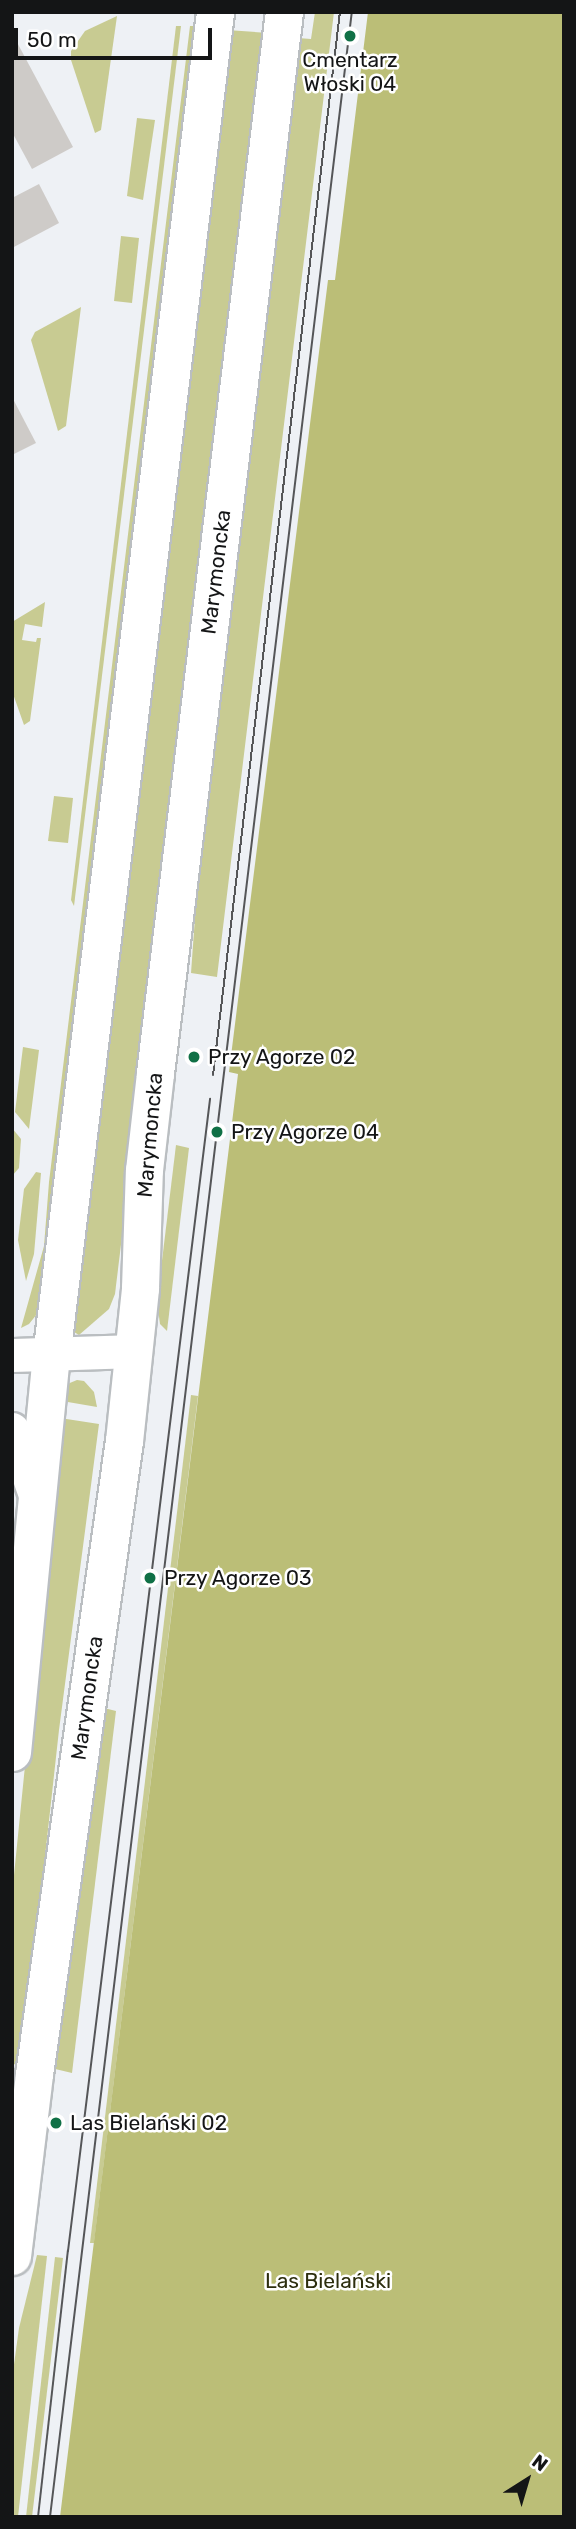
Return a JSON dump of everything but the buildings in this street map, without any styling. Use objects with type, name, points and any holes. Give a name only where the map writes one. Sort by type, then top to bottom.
[{"type":"main road","points":[[12,1752],[51,1356],[215,12]]},
{"type":"main road","name":"Marymoncka","points":[[12,2256],[16,2199],[134,1351],[140,1288],[144,1170],[284,12]]},
{"type":"street","points":[[12,1355],[51,1356],[134,1351]]},
{"type":"street","points":[[12,1429],[36,1498]]},
{"type":"green space","points":[[315,12],[334,12],[217,977],[191,973],[200,848],[298,38],[311,39]]},
{"type":"green space","name":"Las Bielański","points":[[368,12],[564,12],[564,2517],[60,2517],[238,1074],[229,1072],[328,280],[335,280]]},
{"type":"green space","points":[[117,16],[101,130],[95,133],[71,60],[71,51],[85,31]]},
{"type":"green space","points":[[176,26],[181,26],[74,906],[71,900]]},
{"type":"green space","points":[[190,26],[198,26],[41,1309],[29,1324],[21,1328],[44,1246],[49,1182]]},
{"type":"green space","points":[[227,30],[268,33],[115,1294],[109,1309],[79,1335],[69,1329]]},
{"type":"green space","points":[[137,118],[155,120],[143,200],[127,196]]},
{"type":"green space","points":[[121,236],[139,238],[132,303],[114,301]]},
{"type":"green space","points":[[81,307],[66,426],[58,431],[31,340],[35,332]]},
{"type":"green space","points":[[45,602],[42,627],[25,624],[22,640],[36,642],[37,638],[41,638],[30,721],[24,725],[12,691],[12,622]]},
{"type":"green space","points":[[54,796],[73,798],[68,843],[48,841]]},
{"type":"green space","points":[[23,1047],[39,1050],[29,1129],[15,1112]]},
{"type":"green space","points":[[12,1128],[21,1139],[19,1168],[12,1176]]},
{"type":"green space","points":[[176,1145],[189,1148],[167,1331],[160,1324],[157,1302]]},
{"type":"green space","points":[[36,1172],[41,1173],[34,1254],[26,1281],[18,1240],[24,1189]]},
{"type":"green space","points":[[77,1380],[84,1381],[94,1392],[97,1407],[62,1401],[65,1385]]},
{"type":"green space","points":[[191,1395],[198,1396],[94,2243],[90,2243]]},
{"type":"green space","points":[[60,1418],[99,1424],[59,1730],[22,2065],[12,2064],[12,1895]]},
{"type":"green space","points":[[104,1708],[116,1711],[72,2073],[51,2068]]},
{"type":"green space","points":[[37,2255],[47,2256],[18,2517],[12,2517],[12,2379],[19,2328]]},
{"type":"green space","points":[[55,2257],[63,2258],[32,2517],[26,2517]]},
{"type":"tram line","points":[[213,1075],[340,12]]},
{"type":"tram line","points":[[50,2517],[352,12]]},
{"type":"tram line","points":[[38,2517],[68,2251],[210,1099]]},
{"type":"place","name":"Cmentarz Włoski 04","points":[[350,36]]},
{"type":"place","name":"Przy Agorze 02","points":[[194,1057]]},
{"type":"place","name":"Przy Agorze 04","points":[[217,1132]]},
{"type":"place","name":"Przy Agorze 03","points":[[150,1578]]},
{"type":"place","name":"Las Bielański 02","points":[[56,2123]]}]
